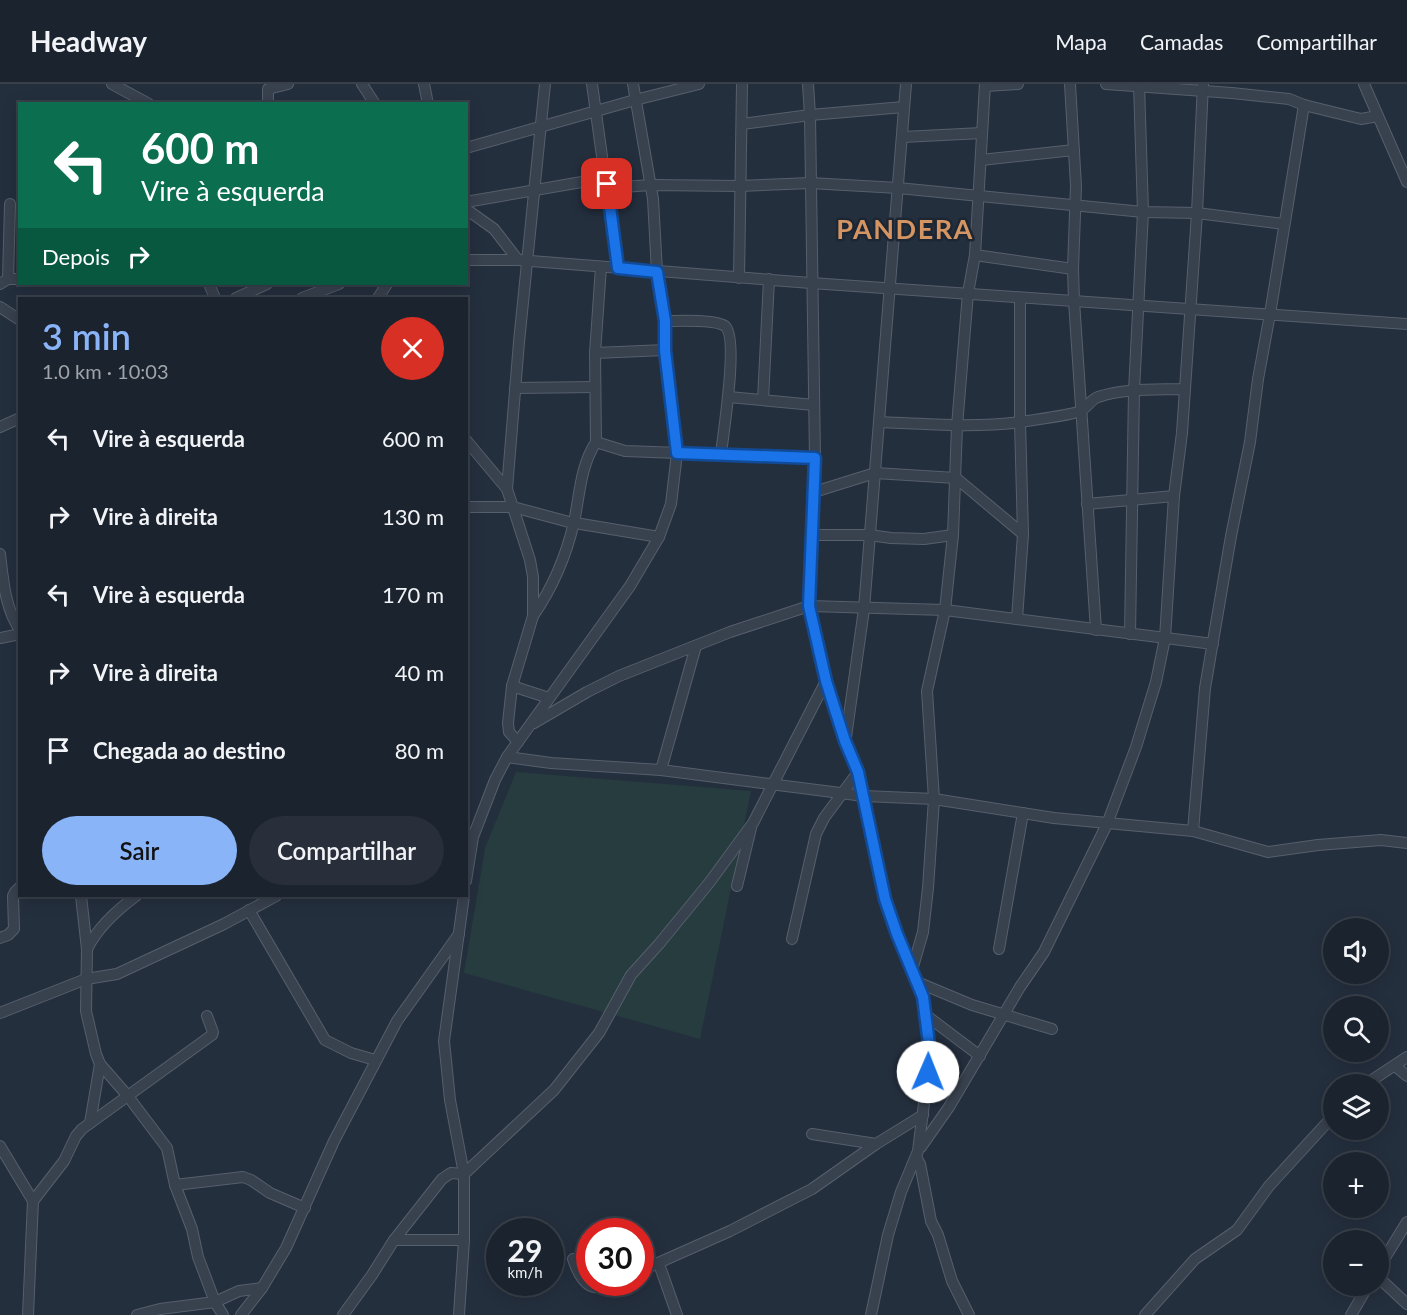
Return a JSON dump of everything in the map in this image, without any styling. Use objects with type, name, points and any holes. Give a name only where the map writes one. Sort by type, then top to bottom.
[{"type":"street","points":[[112,84],[146,102]]},
{"type":"street","points":[[268,102],[268,89],[288,84]]},
{"type":"street","points":[[362,84],[374,102]]},
{"type":"street","points":[[424,84],[428,102]]},
{"type":"street","points":[[507,489],[523,261],[535,190],[545,84]]},
{"type":"street","points":[[592,84],[618,268]]},
{"type":"street","points":[[468,860],[470,838],[507,757],[630,586],[659,537],[671,504],[677,453],[665,350],[665,321],[657,272],[651,185],[633,84]]},
{"type":"street","points":[[468,147],[699,84]]},
{"type":"street","points":[[739,278],[742,84]]},
{"type":"street","points":[[808,84],[815,458],[809,606],[826,681],[845,741],[858,772],[885,899],[923,997],[929,1044],[928,1072],[917,1154],[931,1221],[938,1235],[952,1281],[969,1315]]},
{"type":"street","points":[[845,741],[864,609],[906,84]]},
{"type":"street","points":[[912,970],[923,932],[928,888],[934,799],[927,692],[945,610],[953,535],[957,426],[968,293],[975,255],[985,85],[1018,84]]},
{"type":"street","points":[[1070,84],[1074,150],[1074,302],[1096,630]]},
{"type":"street","points":[[1106,84],[1202,87],[1288,99],[1361,119],[1378,116]]},
{"type":"street","points":[[1364,84],[1407,182]]},
{"type":"street","points":[[1130,634],[1134,391],[1143,212],[1139,85]]},
{"type":"street","points":[[871,1315],[888,1235],[901,1192],[917,1154],[949,1107],[1005,1016],[1020,987],[1044,952],[1107,824],[1140,736],[1156,682],[1166,639],[1174,496],[1185,389],[1197,213],[1202,87]]},
{"type":"street","points":[[1192,831],[1202,719],[1213,644],[1250,441],[1258,379],[1304,105]]},
{"type":"street","points":[[742,124],[810,115],[904,107]]},
{"type":"street","points":[[903,137],[982,133]]},
{"type":"street","points":[[981,160],[1074,150]]},
{"type":"street","points":[[468,202],[535,190],[607,183],[739,186],[810,183],[979,195],[1143,212],[1197,213],[1284,224]]},
{"type":"street","points":[[9,281],[10,204]]},
{"type":"street","points":[[468,210],[494,229],[523,261]]},
{"type":"street","points":[[975,255],[1073,269]]},
{"type":"street","points":[[468,260],[523,261],[1407,324]]},
{"type":"street","points":[[518,742],[509,732],[508,723],[512,686],[533,616],[556,579],[574,523],[583,468],[596,442],[594,387],[601,267]]},
{"type":"street","points":[[763,400],[769,279]]},
{"type":"street","points":[[238,297],[265,285]]},
{"type":"street","points":[[305,297],[336,285]]},
{"type":"street","points":[[1017,619],[1023,534],[1020,297]]},
{"type":"street","points":[[0,307],[18,319]]},
{"type":"street","points":[[665,321],[710,322],[724,325],[728,329],[731,366],[721,454]]},
{"type":"street","points":[[595,353],[665,350]]},
{"type":"street","points":[[515,388],[594,387]]},
{"type":"street","points":[[879,422],[957,426],[1020,422],[1081,411],[1096,398],[1134,391],[1185,389]]},
{"type":"street","points":[[729,397],[814,405]]},
{"type":"street","points":[[0,427],[18,419]]},
{"type":"street","points":[[468,442],[507,489],[533,577],[533,616]]},
{"type":"street","points":[[596,442],[625,451],[815,458]]},
{"type":"street","points":[[814,492],[874,473],[956,478],[1023,534]]},
{"type":"street","points":[[1087,504],[1174,496]]},
{"type":"street","points":[[468,507],[513,507],[574,523],[659,537]]},
{"type":"street","points":[[813,536],[869,535],[924,538],[953,535]]},
{"type":"street","points":[[0,555],[5,588],[18,628]]},
{"type":"street","points":[[531,724],[619,676],[730,632],[809,606],[945,610],[1213,644]]},
{"type":"street","points":[[0,638],[18,633]]},
{"type":"street","points":[[661,770],[696,646]]},
{"type":"street","points":[[737,886],[753,824],[826,681]]},
{"type":"street","points":[[512,686],[549,698]]},
{"type":"street","points":[[507,757],[551,763],[661,770],[864,796],[934,799],[1107,824],[1192,831],[1268,852],[1381,840],[1407,843]]},
{"type":"street","points":[[792,939],[816,834],[824,818],[858,772]]},
{"type":"street","points":[[999,949],[1023,813]]},
{"type":"street","points":[[343,1315],[394,1240],[446,1175],[464,1174],[554,1090],[599,1033],[631,975],[702,891],[753,824]]},
{"type":"street","points":[[0,938],[8,935],[14,929],[14,896],[18,889]]},
{"type":"street","points":[[81,897],[87,949],[86,1011],[100,1064],[90,1123]]},
{"type":"street","points":[[87,949],[97,932],[135,897]]},
{"type":"street","points":[[0,1013],[86,979],[117,974],[274,897]]},
{"type":"street","points":[[459,1315],[464,1240],[464,1174],[450,1100],[444,1041],[464,897]]},
{"type":"street","points":[[249,910],[325,1040],[351,1053],[375,1060]]},
{"type":"street","points":[[241,1315],[286,1248],[334,1141],[397,1021],[459,934]]},
{"type":"street","points":[[917,982],[1005,1016],[1052,1029]]},
{"type":"street","points":[[33,1201],[64,1161],[76,1136],[90,1123],[212,1035],[207,1016]]},
{"type":"street","points":[[927,1016],[980,1056]]},
{"type":"street","points":[[1382,1074],[1407,1057]]},
{"type":"street","points":[[100,1064],[167,1148],[174,1185],[192,1229],[198,1257],[214,1302],[223,1315]]},
{"type":"street","points":[[1395,1066],[1407,1076]]},
{"type":"street","points":[[654,1266],[730,1232],[812,1190],[876,1144],[923,1115]]},
{"type":"street","points":[[1145,1315],[1189,1264],[1237,1230],[1269,1186],[1323,1127]]},
{"type":"street","points":[[812,1134],[876,1144]]},
{"type":"street","points":[[0,1146],[33,1201],[28,1315]]},
{"type":"street","points":[[174,1185],[243,1178],[305,1208]]},
{"type":"street","points":[[1389,1251],[1407,1222]]},
{"type":"street","points":[[394,1240],[464,1240]]},
{"type":"street","points":[[573,1259],[576,1268]]},
{"type":"street","points":[[659,1264],[677,1315]]},
{"type":"street","points":[[1389,1287],[1407,1304]]},
{"type":"street","points":[[137,1315],[214,1302],[239,1291],[261,1288]]},
{"type":"street","points":[[1351,1315],[1362,1296]]},
{"type":"street","points":[[248,1315],[251,1302]]},
{"type":"green space","points":[[516,772],[751,791],[700,1039],[464,973],[485,848]]},
{"type":"district","name":"PANDERA","points":[[905,230]]},
{"type":"route","points":[[607,184],[618,268],[657,272],[665,321],[665,350],[677,453],[815,458],[809,606],[826,681],[845,741],[858,772],[885,899],[923,997],[929,1044],[928,1072]]}]
